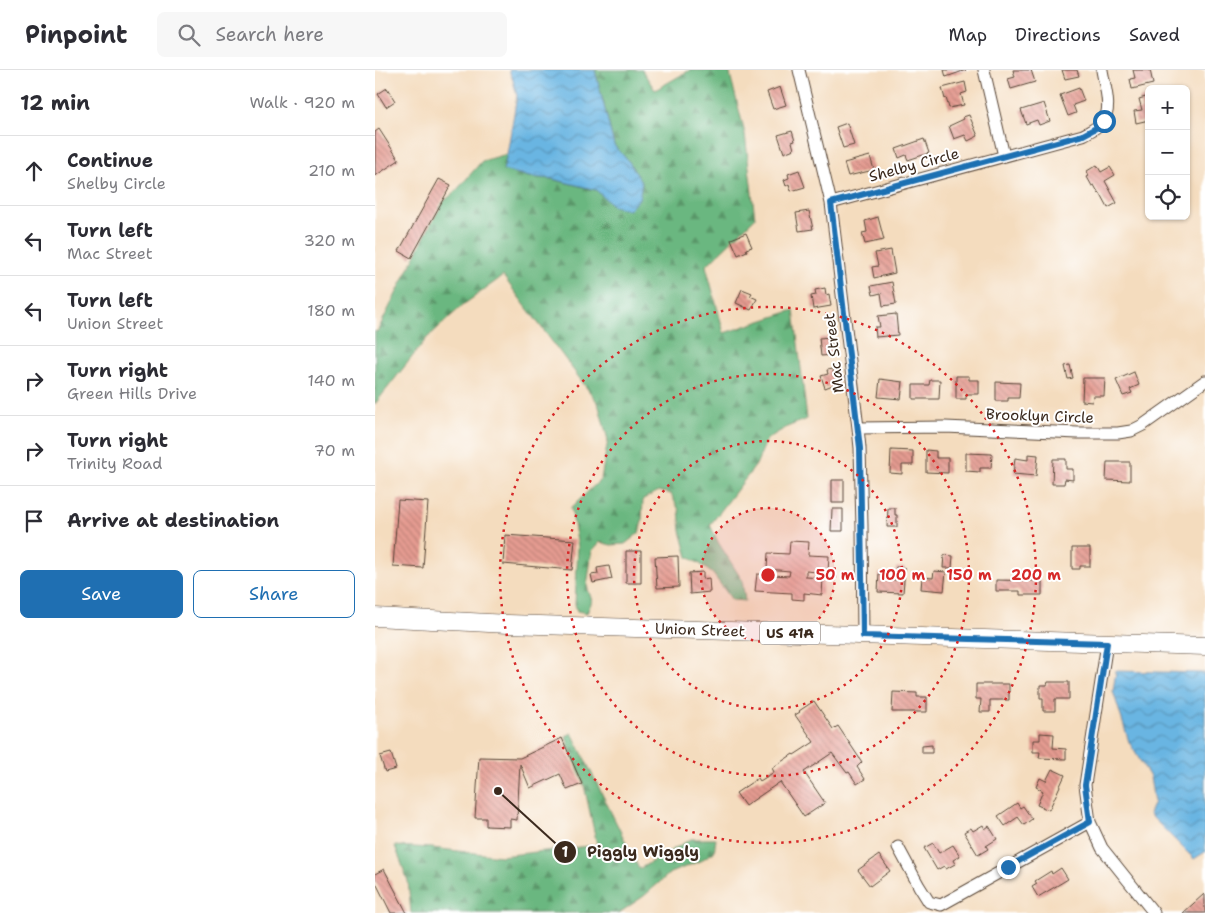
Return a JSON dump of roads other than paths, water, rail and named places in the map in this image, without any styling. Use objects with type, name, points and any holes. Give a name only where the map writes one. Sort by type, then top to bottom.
[{"type":"main road","name":"Union Street","points":[[375,616],[508,624],[1205,646]]},
{"type":"street","name":"Mac Street","points":[[799,70],[831,203],[858,428],[863,636]]},
{"type":"street","points":[[984,70],[1004,156]]},
{"type":"street","name":"Shelby Circle","points":[[831,203],[1083,135],[1104,121],[1107,112],[1107,99],[1102,70]]},
{"type":"street","name":"Brooklyn Circle","points":[[858,428],[945,427],[1118,433],[1131,431],[1143,425],[1205,381]]},
{"type":"street","points":[[1107,643],[1085,785],[1090,822],[1102,848],[1154,913]]},
{"type":"street","points":[[898,847],[929,902],[941,905],[1090,822]]},
{"type":"water","points":[[509,70],[595,70],[614,145],[630,163],[642,183],[639,199],[629,210],[613,206],[596,190],[552,179],[529,177],[503,170],[517,96]]},
{"type":"water","points":[[1116,671],[1205,673],[1205,852],[1194,859],[1149,814],[1154,802],[1150,777],[1129,742],[1113,691]]},
{"type":"place","name":"Piggly Wiggly","points":[[498,791]]}]
